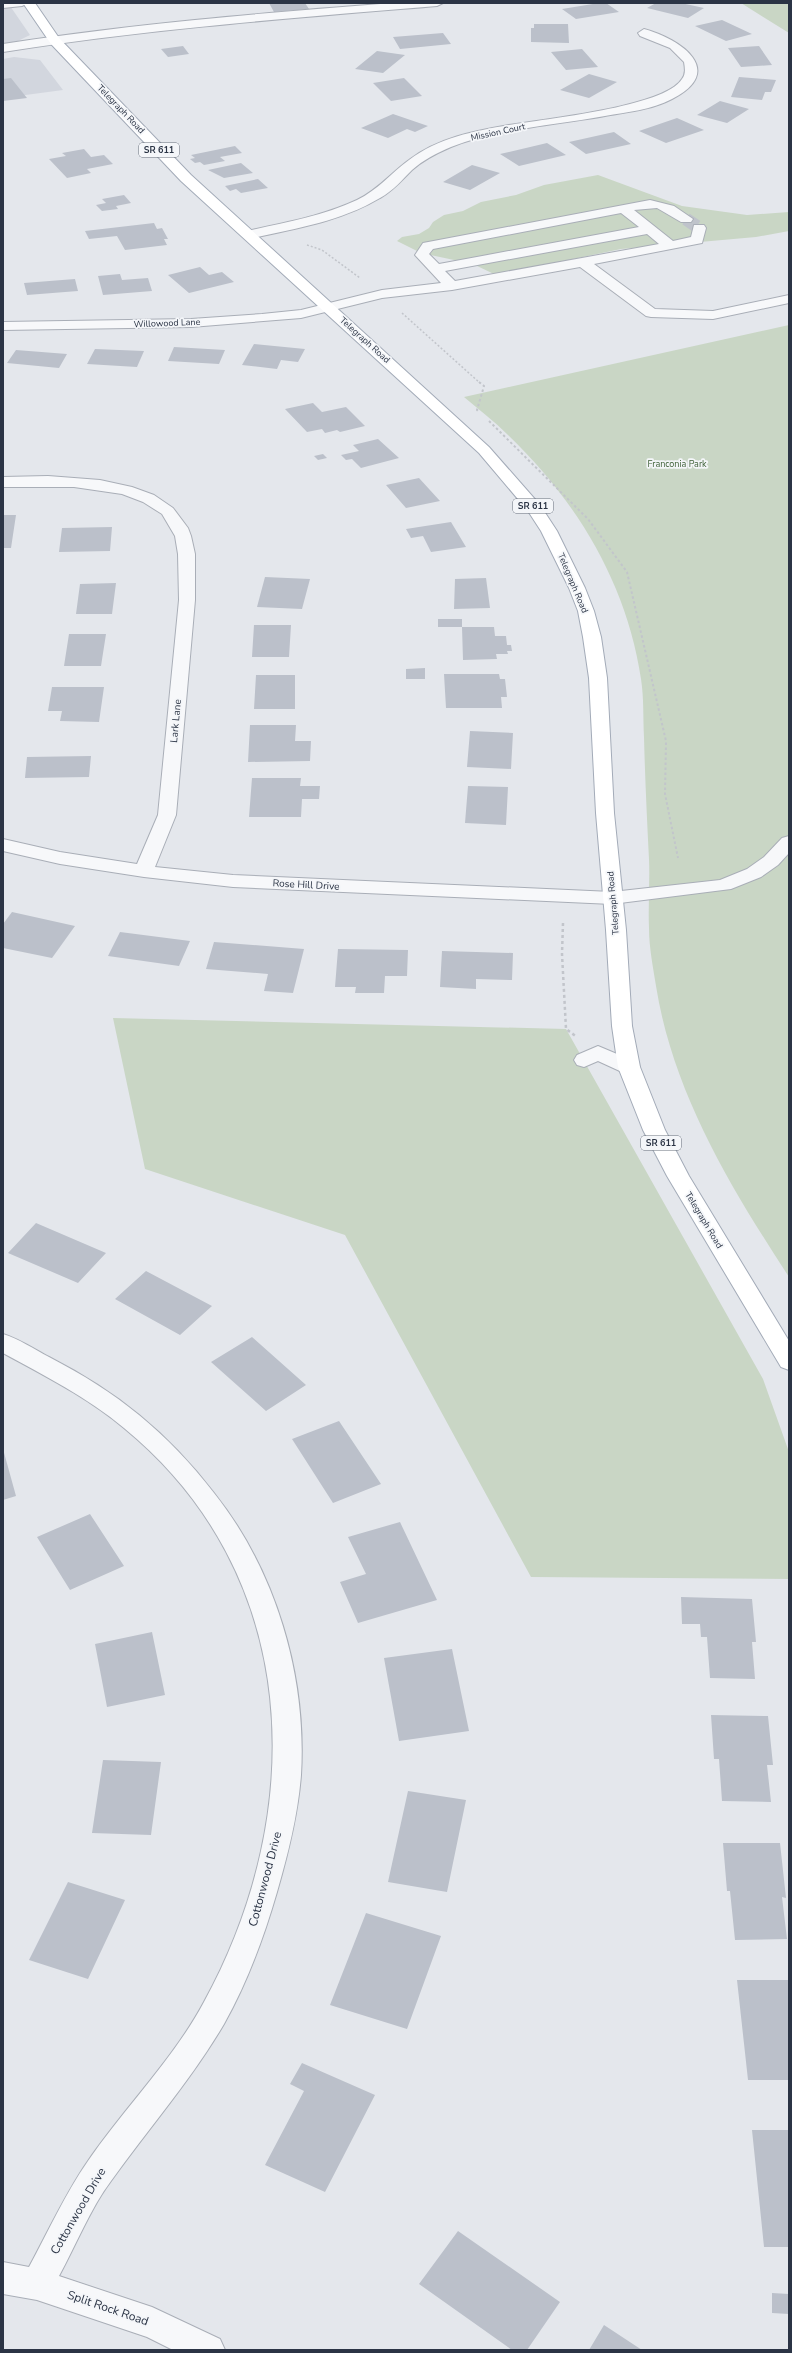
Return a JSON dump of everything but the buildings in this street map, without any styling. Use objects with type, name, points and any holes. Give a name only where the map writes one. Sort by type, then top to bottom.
[{"type":"main road","name":"Telegraph Road","points":[[29,3],[55,41],[186,178],[461,429],[509,477],[534,508],[549,531],[577,588],[586,611],[598,678],[605,813],[622,1026],[629,1067],[654,1130],[678,1176],[789,1361]]},
{"type":"street","points":[[3,6],[22,3]]},
{"type":"street","points":[[3,48],[93,34],[232,19],[405,4],[437,3]]},
{"type":"street","name":"Mission Court","points":[[248,236],[320,217],[358,205],[389,186],[412,163],[445,146],[506,130],[633,107],[669,96],[688,80],[691,71],[691,64],[678,48],[644,33]]},
{"type":"street","points":[[452,286],[422,255],[428,246],[651,203],[665,205],[686,219]]},
{"type":"street","points":[[624,208],[670,246]]},
{"type":"street","name":"Willowood Lane","points":[[3,326],[192,323],[300,314],[382,294],[452,286],[670,246],[696,240],[699,228]]},
{"type":"street","points":[[435,269],[650,229]]},
{"type":"street","points":[[583,262],[651,313],[713,315],[789,299]]},
{"type":"street","name":"Lark Lane","points":[[3,482],[82,482],[104,485],[148,499],[174,517],[181,529],[187,566],[187,600],[168,815],[144,871]]},
{"type":"street","name":"Rose Hill Drive","points":[[3,845],[60,858],[144,871],[233,881],[612,898],[724,885],[754,873],[771,861],[789,842]]},
{"type":"street","points":[[591,1057],[629,1067]]},
{"type":"street","name":"Cottonwood Drive","points":[[3,1343],[82,1385],[134,1422],[183,1470],[224,1523],[255,1582],[275,1642],[286,1712],[287,1775],[277,1845],[255,1920],[238,1964],[214,2013],[176,2072],[98,2173],[37,2284]]},
{"type":"street","name":"Split Rock Road","points":[[3,2278],[37,2284],[152,2322],[209,2350]]},
{"type":"path","points":[[563,923],[562,954],[566,1029],[591,1057]]},
{"type":"shaded area","points":[[3,3],[8,3],[30,35],[18,41],[3,44]]},
{"type":"shaded area","points":[[14,57],[40,60],[63,90],[3,98],[3,59]]},
{"type":"green space","points":[[741,3],[789,3],[789,33]]},
{"type":"green space","points":[[598,175],[682,206],[747,215],[789,212],[789,231],[756,237],[621,249],[496,275],[473,264],[421,253],[397,241],[402,237],[419,234],[429,228],[433,222],[444,215],[463,211],[481,202],[516,195],[544,185]]},
{"type":"green space","name":"Franconia Park","points":[[789,325],[789,1277],[746,1209],[707,1138],[690,1102],[664,1026],[651,957],[649,935],[649,859],[642,686],[634,644],[624,610],[611,577],[595,546],[577,516],[556,488],[508,435],[464,397]]},
{"type":"green space","points":[[113,1018],[566,1029],[763,1379],[789,1452],[789,1579],[531,1577],[345,1235],[145,1169]]},
{"type":"tunnel","points":[[686,219],[699,228]]}]
